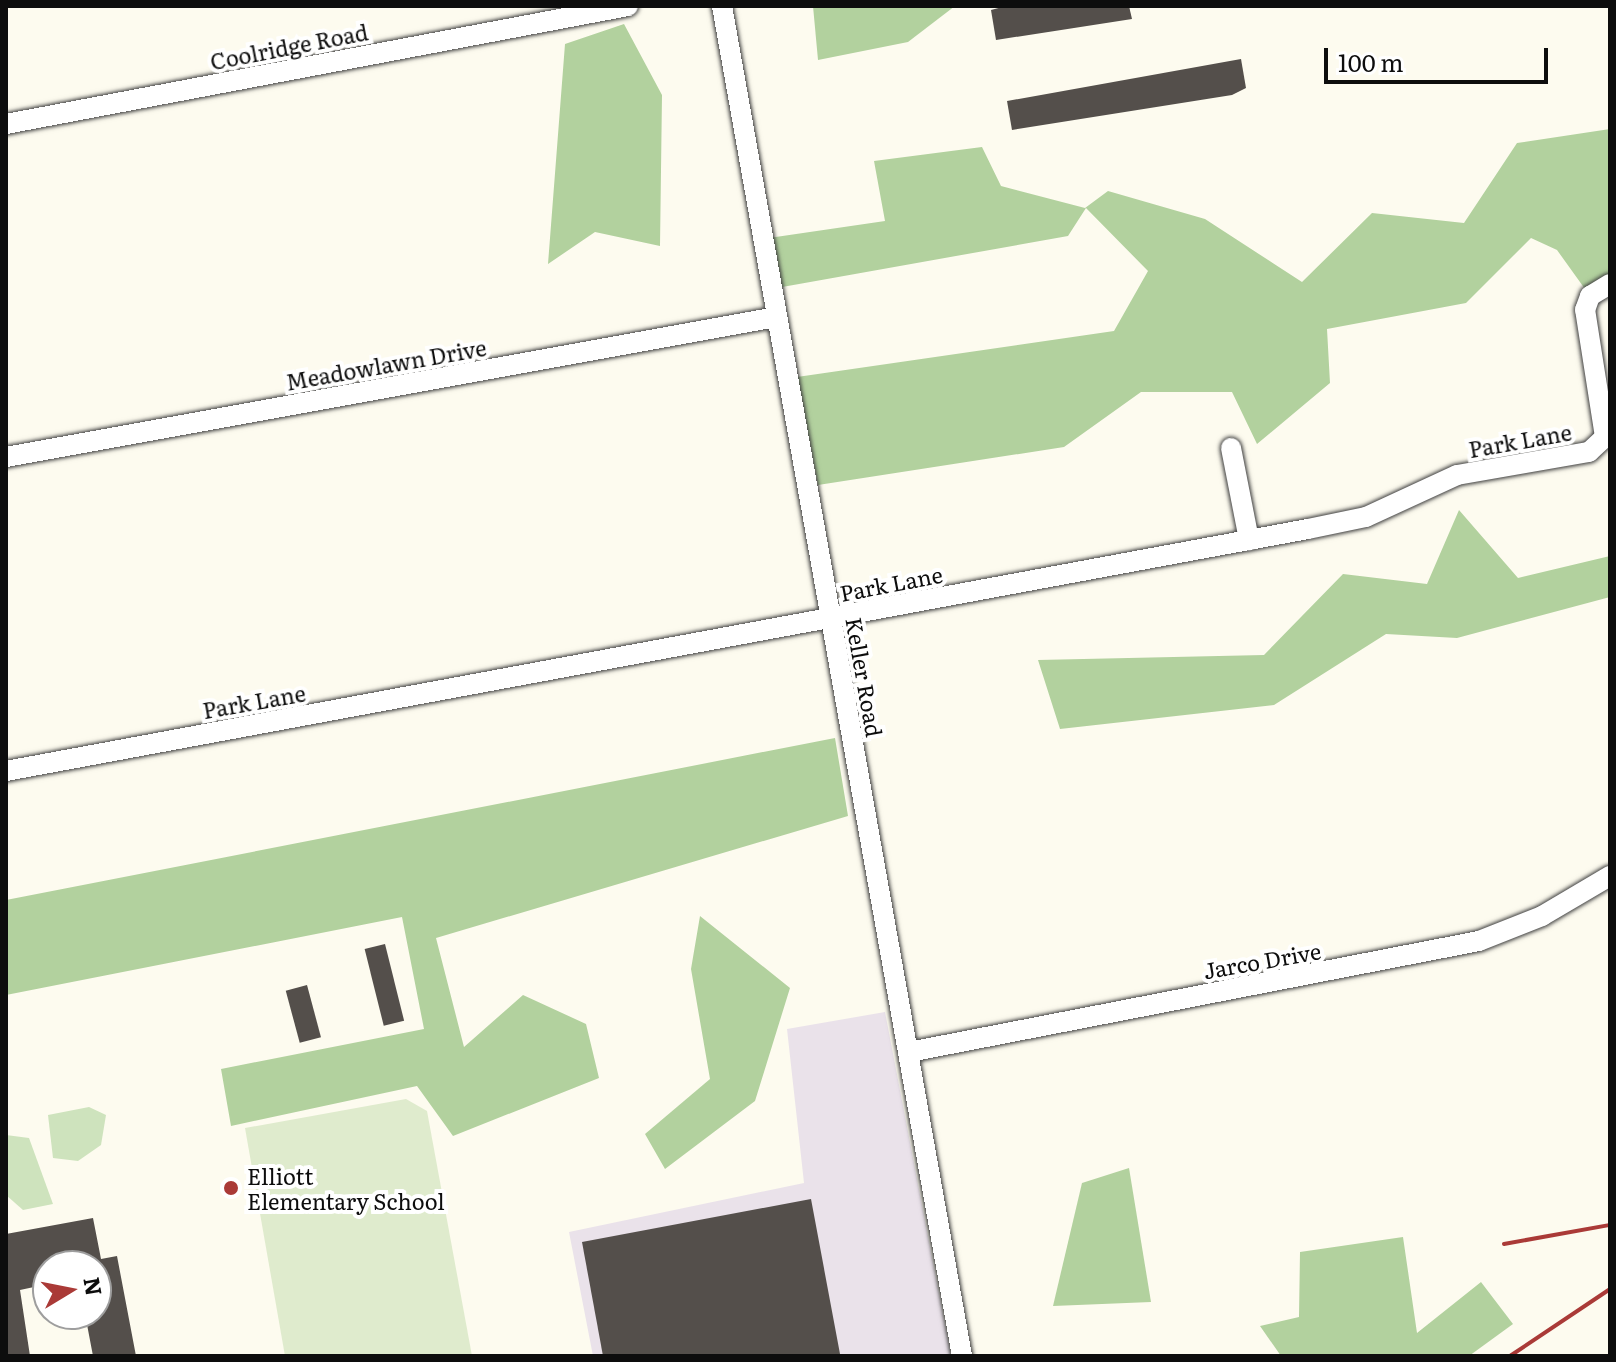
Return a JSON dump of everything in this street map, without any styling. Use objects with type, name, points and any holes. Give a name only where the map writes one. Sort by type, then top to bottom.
[{"type":"street","name":"Coolridge Road","points":[[6,124],[628,6]]},
{"type":"street","name":"Keller Road","points":[[722,6],[962,1356]]},
{"type":"street","name":"Park Lane","points":[[6,771],[1366,517],[1457,475],[1599,448],[1605,437],[1585,310],[1590,296],[1610,284]]},
{"type":"street","name":"Meadowlawn Drive","points":[[6,457],[776,317]]},
{"type":"street","points":[[1231,448],[1249,540]]},
{"type":"street","name":"Jarco Drive","points":[[909,1052],[1479,941],[1542,916],[1610,876]]},
{"type":"shaded area","points":[[885,1012],[951,1356],[593,1356],[569,1232],[804,1183],[787,1029]]},
{"type":"green space","points":[[813,6],[955,6],[908,42],[818,60]]},
{"type":"green space","points":[[624,24],[662,95],[660,246],[595,232],[548,264],[565,44]]},
{"type":"green space","points":[[1610,129],[1610,284],[1590,296],[1557,250],[1531,238],[1466,303],[1327,329],[1330,383],[1257,444],[1232,392],[1141,392],[1064,447],[818,485],[797,377],[1114,331],[1148,271],[1086,208],[1068,236],[771,289],[762,239],[885,221],[874,161],[982,147],[1001,186],[1085,208],[1108,191],[1205,219],[1302,282],[1372,213],[1464,223],[1517,143]]},
{"type":"green space","points":[[1459,510],[1518,578],[1610,556],[1610,597],[1457,638],[1386,634],[1274,705],[1060,729],[1038,660],[1264,655],[1343,574],[1427,584]]},
{"type":"green space","points":[[835,738],[848,816],[436,938],[464,1047],[523,995],[586,1024],[599,1078],[453,1136],[417,1086],[231,1126],[221,1069],[424,1029],[402,917],[6,995],[6,900]]},
{"type":"green space","points":[[700,916],[790,988],[755,1101],[665,1169],[645,1134],[710,1079],[691,969]]},
{"type":"green space","points":[[406,1099],[427,1111],[472,1356],[285,1356],[245,1128]]},
{"type":"green space","points":[[89,1107],[106,1115],[101,1145],[78,1161],[53,1158],[48,1115]]},
{"type":"green space","points":[[6,1135],[29,1138],[53,1204],[23,1210],[6,1195]]},
{"type":"green space","points":[[1129,1168],[1151,1302],[1053,1306],[1082,1183]]},
{"type":"green space","points":[[1403,1237],[1417,1333],[1481,1282],[1513,1324],[1469,1356],[1281,1356],[1260,1326],[1299,1317],[1300,1252]]},
{"type":"building","points":[[1006,6],[1129,6],[1132,19],[996,40],[991,10]]},
{"type":"building","points":[[1241,59],[1246,88],[1232,95],[1012,130],[1007,101]]},
{"type":"building","points":[[385,944],[404,1021],[384,1026],[365,949]]},
{"type":"building","points":[[307,985],[321,1037],[300,1043],[286,991]]},
{"type":"building","points":[[811,1199],[840,1354],[603,1356],[582,1242]]},
{"type":"building","points":[[93,1218],[99,1250],[32,1250],[32,1287],[20,1290],[30,1356],[6,1356],[6,1234]]},
{"type":"building","points":[[117,1256],[136,1356],[93,1356],[88,1330],[112,1330],[112,1257]]},
{"type":"railway","points":[[1504,1244],[1610,1225]]},
{"type":"railway","points":[[1510,1356],[1610,1289]]},
{"type":"place","name":"Elliott Elementary School","points":[[231,1188]]}]
